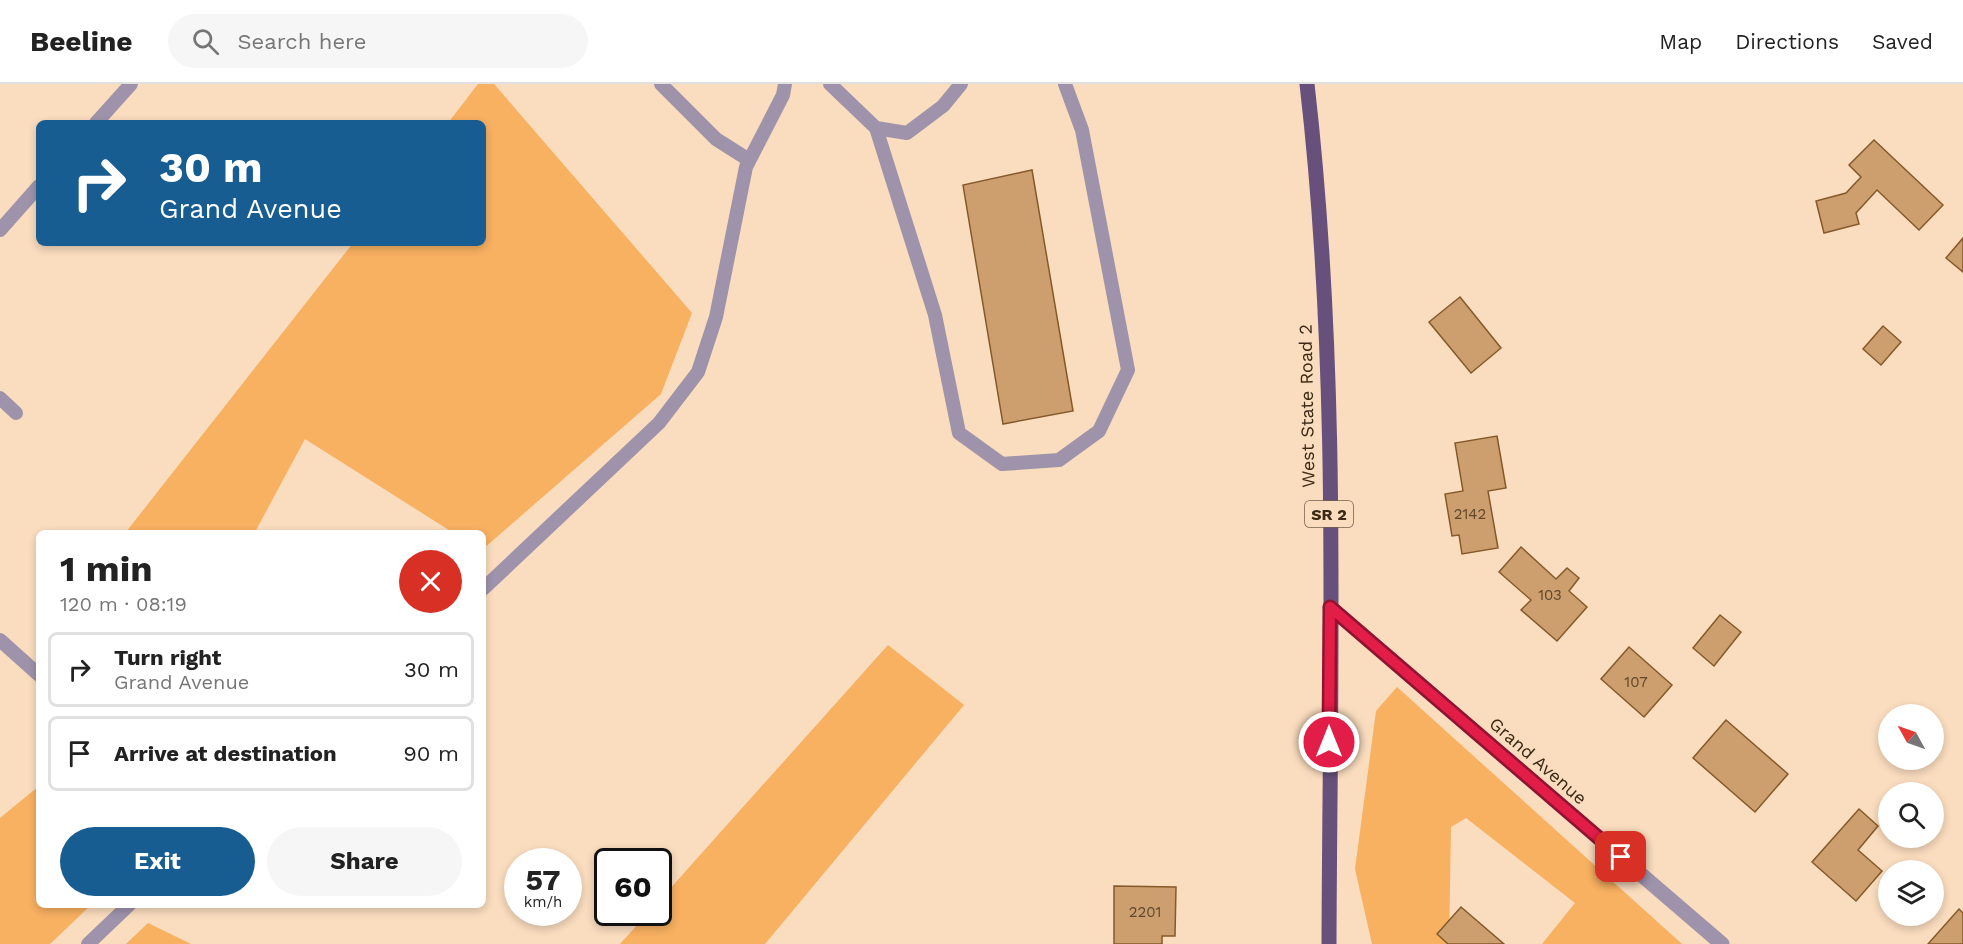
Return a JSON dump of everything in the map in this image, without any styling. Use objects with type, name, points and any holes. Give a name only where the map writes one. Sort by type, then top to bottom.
[{"type":"main road","name":"West State Road 2","points":[[1307,84],[1321,218],[1327,370],[1330,607],[1329,944]]},
{"type":"street","name":"Grand Avenue","points":[[1330,607],[1722,944]]},
{"type":"lane","points":[[99,120],[130,84]]},
{"type":"lane","points":[[661,84],[716,139],[749,160]]},
{"type":"lane","points":[[486,586],[659,423],[698,372],[716,317],[749,160],[783,95],[785,84]]},
{"type":"lane","points":[[830,84],[876,129],[935,315],[960,433],[1002,464],[1059,460],[1099,431],[1128,370],[1082,130],[1065,84]]},
{"type":"lane","points":[[876,129],[907,132],[944,106],[961,84]]},
{"type":"lane","points":[[0,230],[36,189]]},
{"type":"lane","points":[[0,398],[16,413]]},
{"type":"lane","points":[[2,644],[36,672]]},
{"type":"lane","points":[[88,944],[126,908]]},
{"type":"shaded area","points":[[478,84],[494,84],[692,313],[661,394],[486,546],[486,530],[449,530],[305,439],[256,530],[128,530],[351,246],[486,246],[486,120],[450,120]]},
{"type":"shaded area","points":[[888,645],[964,705],[765,944],[620,944],[636,926],[672,926],[672,886]]},
{"type":"shaded area","points":[[1397,687],[1682,944],[1542,944],[1575,903],[1466,818],[1451,827],[1449,944],[1372,944],[1355,869],[1376,711]]},
{"type":"shaded area","points":[[36,788],[36,908],[88,908],[50,944],[0,944],[0,818]]},
{"type":"shaded area","points":[[148,923],[191,944],[126,944]]},
{"type":"building","points":[[1874,140],[1943,205],[1919,230],[1877,190],[1856,213],[1859,224],[1824,233],[1816,201],[1846,193],[1861,177],[1849,165]]},
{"type":"building","points":[[1032,170],[1073,411],[1003,424],[963,185]]},
{"type":"building","points":[[1963,238],[1963,272],[1946,258]]},
{"type":"building","points":[[1460,297],[1501,348],[1471,373],[1429,322]]},
{"type":"building","points":[[1883,326],[1901,342],[1881,365],[1863,349]]},
{"type":"building","points":[[1497,436],[1506,488],[1488,491],[1498,548],[1462,554],[1459,535],[1452,536],[1445,494],[1463,491],[1455,443]]},
{"type":"building","points":[[1521,547],[1556,579],[1567,568],[1579,578],[1569,591],[1587,607],[1557,641],[1521,610],[1531,600],[1499,572]]},
{"type":"building","points":[[1720,615],[1741,632],[1714,666],[1693,648]]},
{"type":"building","points":[[1629,647],[1672,685],[1644,717],[1601,679]]},
{"type":"building","points":[[1726,720],[1788,774],[1755,812],[1693,758]]},
{"type":"building","points":[[1859,809],[1878,826],[1858,850],[1878,868],[1878,876],[1856,901],[1812,862]]},
{"type":"building","points":[[1114,886],[1176,887],[1175,936],[1162,936],[1162,944],[1114,944]]},
{"type":"building","points":[[1461,907],[1504,944],[1448,944],[1437,934]]},
{"type":"building","points":[[1959,909],[1963,913],[1963,944],[1928,944]]},
{"type":"route","points":[[1329,742],[1330,607],[1621,857]]}]
